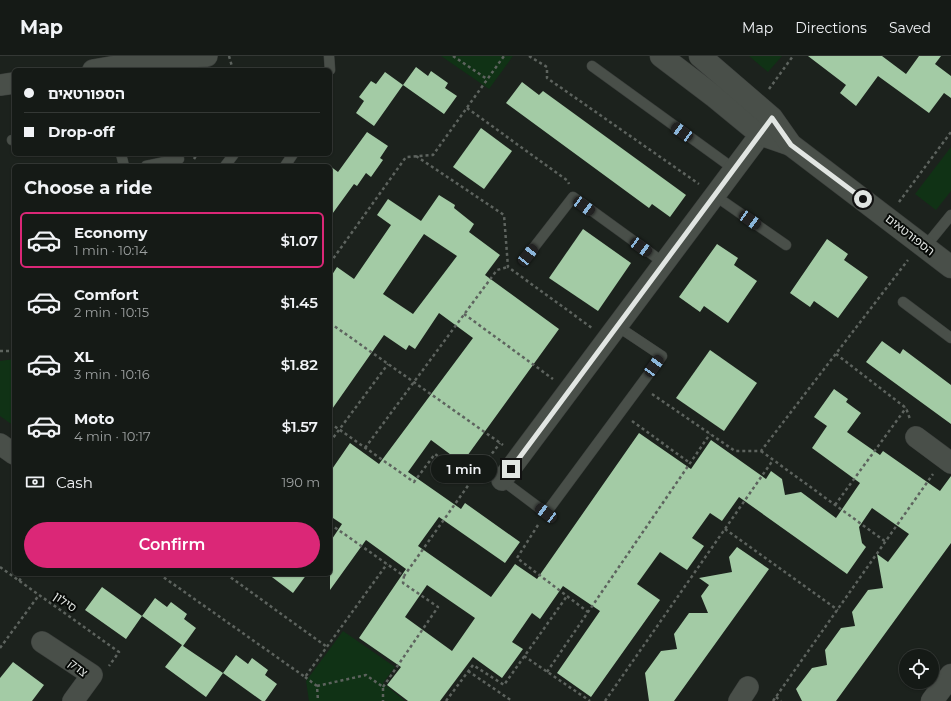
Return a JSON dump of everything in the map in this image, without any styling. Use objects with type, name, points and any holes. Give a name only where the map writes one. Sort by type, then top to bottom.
[{"type":"street","points":[[107,68],[168,57],[194,58],[207,56]]},
{"type":"street","name":"הספורטאים","points":[[661,56],[715,96],[763,119]]},
{"type":"street","name":"הספורטאים","points":[[700,56],[791,145],[888,217],[951,267]]},
{"type":"street","points":[[0,85],[12,82]]},
{"type":"street","points":[[502,480],[734,169],[763,119]]},
{"type":"street","points":[[916,436],[947,460]]},
{"type":"street","points":[[0,444],[12,453]]},
{"type":"street","name":"צדק","points":[[42,642],[92,675],[73,701]]},
{"type":"street","points":[[932,701],[951,674]]},
{"type":"lane","points":[[329,56],[330,68]]},
{"type":"lane","points":[[592,66],[734,169]]},
{"type":"lane","points":[[155,164],[179,159]]},
{"type":"lane","points":[[714,195],[786,245]]},
{"type":"lane","points":[[528,255],[573,197],[664,263]]},
{"type":"lane","points":[[923,245],[951,215]]},
{"type":"lane","points":[[903,302],[951,338]]},
{"type":"lane","points":[[502,480],[546,513],[662,356],[612,332]]},
{"type":"path","points":[[229,56],[232,68]]},
{"type":"path","points":[[453,56],[487,79]]},
{"type":"path","points":[[332,260],[406,157],[433,155],[504,56]]},
{"type":"path","points":[[529,56],[547,67],[547,78],[714,195]]},
{"type":"path","points":[[763,119],[793,56]]},
{"type":"path","points":[[467,108],[568,181],[573,197]]},
{"type":"path","points":[[888,217],[951,132]]},
{"type":"path","points":[[416,156],[504,216],[508,267]]},
{"type":"path","points":[[761,451],[923,245]]},
{"type":"path","points":[[366,448],[497,270],[508,267],[612,332]]},
{"type":"path","points":[[464,314],[569,391]]},
{"type":"path","points":[[332,323],[520,457]]},
{"type":"path","points":[[0,351],[12,351]]},
{"type":"path","points":[[836,354],[906,408],[916,436]]},
{"type":"path","points":[[332,439],[388,364]]},
{"type":"path","points":[[640,386],[735,451],[761,451],[886,542]]},
{"type":"path","points":[[835,505],[906,408]]},
{"type":"path","points":[[621,412],[690,463]]},
{"type":"path","points":[[332,424],[414,482],[435,454],[472,480]]},
{"type":"path","points":[[547,672],[710,434]]},
{"type":"path","points":[[382,701],[383,687],[438,607],[403,583],[404,576],[500,443]]},
{"type":"path","points":[[605,701],[773,460]]},
{"type":"path","points":[[773,701],[886,542],[947,460]]},
{"type":"path","points":[[546,513],[516,558],[588,612]]},
{"type":"path","points":[[332,525],[404,576]]},
{"type":"path","points":[[725,529],[838,610]]},
{"type":"path","points":[[305,677],[387,564]]},
{"type":"path","name":"סילון","points":[[0,567],[12,576]]},
{"type":"path","name":"סילון","points":[[12,576],[119,652]]},
{"type":"path","points":[[19,581],[23,576]]},
{"type":"path","points":[[162,576],[317,686],[318,701]]},
{"type":"path","points":[[229,576],[327,647]]},
{"type":"path","points":[[0,648],[39,595]]},
{"type":"path","points":[[446,701],[473,665],[504,685],[567,596]]},
{"type":"path","points":[[524,656],[590,701]]},
{"type":"path","points":[[468,671],[512,701]]},
{"type":"path","points":[[317,686],[366,675],[383,687]]},
{"type":"path","points":[[776,697],[781,701]]},
{"type":"green space","points":[[441,56],[513,56],[489,89]]},
{"type":"green space","points":[[749,56],[782,56],[768,72]]},
{"type":"green space","points":[[951,147],[951,191],[936,210],[915,194]]},
{"type":"green space","points":[[12,359],[12,425],[0,416],[0,361]]},
{"type":"green space","points":[[343,631],[395,667],[383,683],[405,701],[309,701],[306,681]]},
{"type":"building","points":[[808,56],[882,56],[906,74],[919,56],[941,56],[935,64],[951,76],[951,98],[944,93],[929,113],[878,76],[856,106],[840,93],[846,85]]},
{"type":"building","points":[[416,67],[428,76],[431,71],[448,83],[445,88],[457,96],[444,114],[403,85]]},
{"type":"building","points":[[385,72],[403,85],[374,126],[356,113],[364,101],[359,97],[371,81],[376,84]]},
{"type":"building","points":[[522,82],[539,95],[543,91],[686,195],[670,217],[652,204],[649,208],[506,103]]},
{"type":"building","points":[[481,128],[512,151],[484,189],[453,167]]},
{"type":"building","points":[[367,132],[388,146],[380,158],[383,160],[371,177],[366,173],[357,186],[354,184],[332,214],[332,168],[338,172]]},
{"type":"building","points":[[439,195],[455,205],[454,208],[474,224],[469,232],[500,255],[485,275],[559,329],[462,463],[431,440],[408,472],[461,509],[465,503],[520,542],[505,563],[439,517],[418,546],[491,597],[515,564],[537,579],[639,433],[691,469],[711,440],[766,479],[771,471],[782,479],[785,495],[801,492],[836,518],[860,483],[812,448],[827,426],[814,417],[834,389],[848,399],[846,402],[861,413],[847,432],[880,455],[883,451],[940,491],[951,476],[951,543],[836,701],[802,701],[796,689],[812,668],[827,665],[825,650],[841,628],[855,626],[852,612],[868,590],[883,588],[877,554],[888,562],[909,534],[872,508],[859,527],[862,543],[866,547],[847,574],[739,497],[722,521],[710,513],[692,538],[704,546],[687,570],[660,552],[637,584],[660,600],[591,697],[557,673],[600,611],[563,586],[540,619],[532,613],[512,642],[523,649],[502,678],[473,657],[440,701],[408,701],[387,685],[401,667],[359,638],[406,569],[366,540],[330,590],[330,576],[332,576],[332,539],[342,524],[332,517],[332,469],[350,443],[379,464],[473,338],[439,313],[415,349],[409,345],[406,350],[384,335],[332,409],[332,275],[337,267],[354,279],[391,225],[377,215],[388,199],[421,221]],"holes":[[[424,234],[457,256],[413,314],[383,294]],[[427,585],[475,618],[452,651],[405,617]]]},
{"type":"building","points":[[583,229],[631,263],[598,311],[549,278]]},
{"type":"building","points":[[827,239],[848,254],[844,260],[868,277],[838,318],[814,301],[810,307],[790,293]]},
{"type":"building","points":[[717,244],[738,258],[734,265],[757,281],[728,323],[704,306],[700,312],[679,297]]},
{"type":"building","points":[[882,341],[900,354],[903,349],[951,385],[951,424],[866,362]]},
{"type":"building","points":[[710,350],[757,383],[724,431],[676,398]]},
{"type":"building","points":[[737,547],[769,569],[674,701],[649,701],[645,673],[661,651],[677,649],[674,634],[689,613],[708,613],[701,596],[709,585],[699,578],[732,572],[729,557]]},
{"type":"building","points":[[271,576],[306,576],[293,593]]},
{"type":"building","points":[[102,587],[142,616],[126,639],[85,610]]},
{"type":"building","points":[[155,598],[167,607],[171,602],[187,614],[184,619],[196,628],[183,646],[223,673],[206,697],[165,667],[182,645],[142,616]]},
{"type":"building","points":[[236,655],[248,664],[252,658],[268,670],[265,675],[277,684],[265,701],[262,701],[223,673]]},
{"type":"building","points":[[13,662],[44,685],[32,701],[0,701],[0,678]]},
{"type":"route","points":[[511,469],[772,118],[791,145],[863,199]]}]
